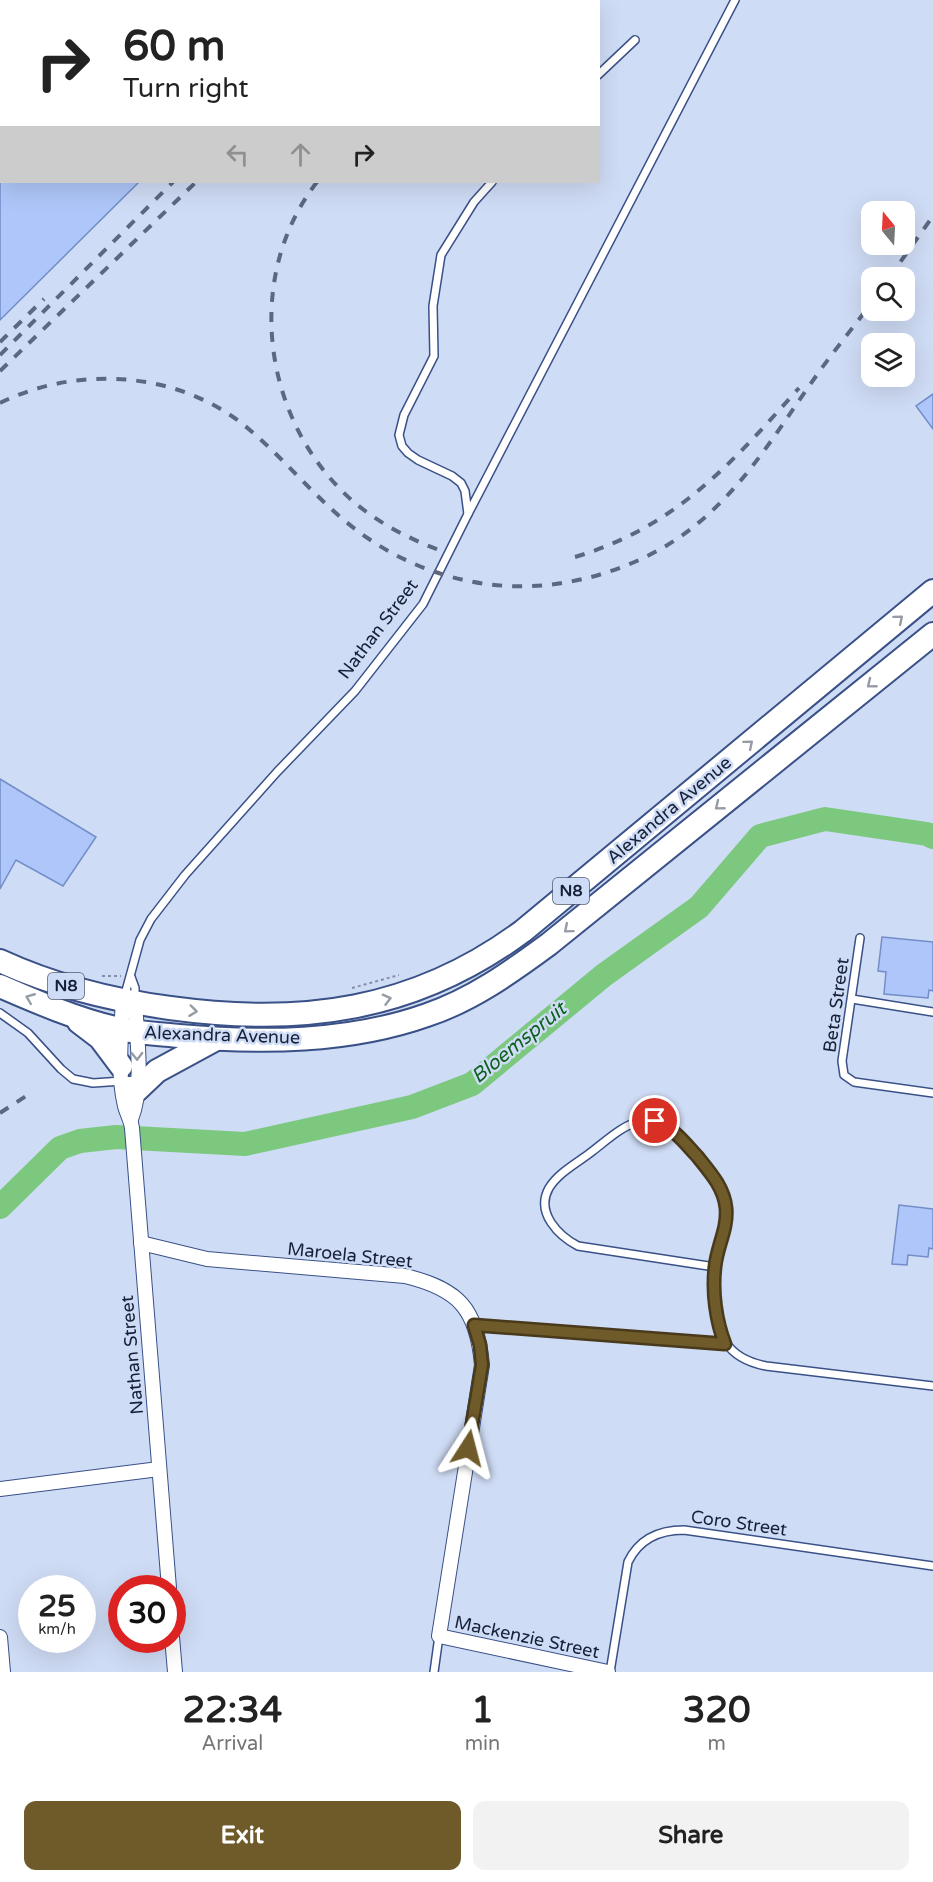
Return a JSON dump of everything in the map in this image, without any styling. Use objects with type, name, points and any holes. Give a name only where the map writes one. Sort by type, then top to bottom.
[{"type":"highway","name":"Alexandra Avenue","points":[[0,961],[44,979],[129,1002],[234,1015],[311,1013],[361,1006],[426,987],[475,964],[523,931],[933,591]]},
{"type":"highway","name":"Alexandra Avenue","points":[[0,986],[60,1010],[129,1031],[216,1039],[313,1038],[370,1030],[428,1015],[486,987],[549,944],[933,634]]},
{"type":"highway","points":[[60,1010],[100,1038],[129,1079],[157,1071],[216,1039]]},
{"type":"street","name":"Nathan Street","points":[[129,1002],[129,1079],[136,1106],[132,1124],[168,1575]]},
{"type":"street","name":"Nathan Street","points":[[129,1031],[129,1079]]},
{"type":"street","name":"Maroela Street","points":[[141,1243],[207,1259],[384,1274],[423,1280],[450,1292],[466,1309],[480,1345],[482,1365],[439,1636]]},
{"type":"street","points":[[0,1490],[159,1469]]},
{"type":"street","name":"Mackenzie Street","points":[[439,1636],[609,1672]]},
{"type":"street","points":[[0,1637],[3,1672]]},
{"type":"street","points":[[173,1653],[175,1672]]},
{"type":"lane","name":"Nathan Street","points":[[129,1002],[124,989],[130,977],[140,940],[155,913],[185,875],[277,772],[355,691],[423,604],[735,0]]},
{"type":"lane","points":[[600,73],[635,40]]},
{"type":"lane","points":[[468,514],[465,491],[461,483],[408,453],[402,446],[399,435],[404,415],[434,356],[433,306],[441,255],[474,202],[491,183]]},
{"type":"lane","name":"Beta Street","points":[[860,938],[843,1061],[844,1075],[854,1082],[933,1093]]},
{"type":"lane","name":"Nathan Street","points":[[129,1002],[135,988],[130,977]]},
{"type":"lane","points":[[852,999],[933,1012]]},
{"type":"lane","points":[[0,1013],[28,1033],[73,1079],[93,1083],[129,1079]]},
{"type":"lane","points":[[715,1267],[578,1246],[564,1239],[548,1217],[546,1202],[549,1189],[560,1176],[622,1128],[641,1121],[655,1121],[668,1125],[713,1176],[726,1206],[726,1222],[715,1267],[718,1328],[725,1344],[735,1355],[748,1363],[766,1366],[933,1386]]},
{"type":"lane","points":[[474,1325],[725,1344]]},
{"type":"lane","name":"Coro Street","points":[[609,1672],[628,1562],[633,1551],[643,1541],[654,1535],[670,1530],[684,1530],[933,1566]]},
{"type":"lane","name":"Maroela Street","points":[[434,1672],[439,1636]]},
{"type":"path","points":[[345,989],[407,973]]},
{"type":"path","points":[[99,976],[130,977]]},
{"type":"building","points":[[0,183],[138,183],[0,320]]},
{"type":"building","points":[[933,394],[933,429],[916,406]]},
{"type":"building","points":[[0,779],[96,837],[63,886],[16,860],[0,889]]},
{"type":"building","points":[[882,937],[933,942],[933,991],[929,990],[928,998],[884,994],[886,972],[878,971]]},
{"type":"building","points":[[899,1205],[933,1209],[933,1249],[929,1248],[928,1257],[908,1255],[907,1265],[892,1264]]},
{"type":"waterway","name":"Bloemspruit","points":[[0,1207],[60,1148],[80,1141],[116,1137],[245,1144],[412,1107],[472,1084],[604,975],[699,907],[760,836],[825,819],[927,834],[933,837]]},
{"type":"railway","points":[[0,355],[172,183]]},
{"type":"railway","points":[[0,371],[195,183]]},
{"type":"railway","points":[[316,183],[295,218],[280,256],[272,297],[272,338],[279,379],[292,418],[313,455],[339,488],[361,508],[386,525],[439,550]]},
{"type":"railway","points":[[897,267],[933,216]]},
{"type":"railway","points":[[0,342],[44,299]]},
{"type":"railway","points":[[0,403],[63,382],[96,379],[130,380],[163,385],[194,396],[224,411],[266,444],[337,514],[369,539],[391,552],[437,573],[461,579],[486,584],[536,586],[580,580],[633,563],[667,545],[697,524],[731,492],[746,474],[861,316]]},
{"type":"railway","points":[[575,557],[611,544],[673,510],[725,467],[799,388]]},
{"type":"railway","points":[[0,1113],[26,1096]]},
{"type":"route","points":[[468,1448],[482,1365],[480,1345],[474,1325],[725,1344],[718,1328],[716,1308],[715,1267],[726,1222],[726,1206],[721,1190],[713,1176],[679,1136],[668,1125],[655,1121]]}]
